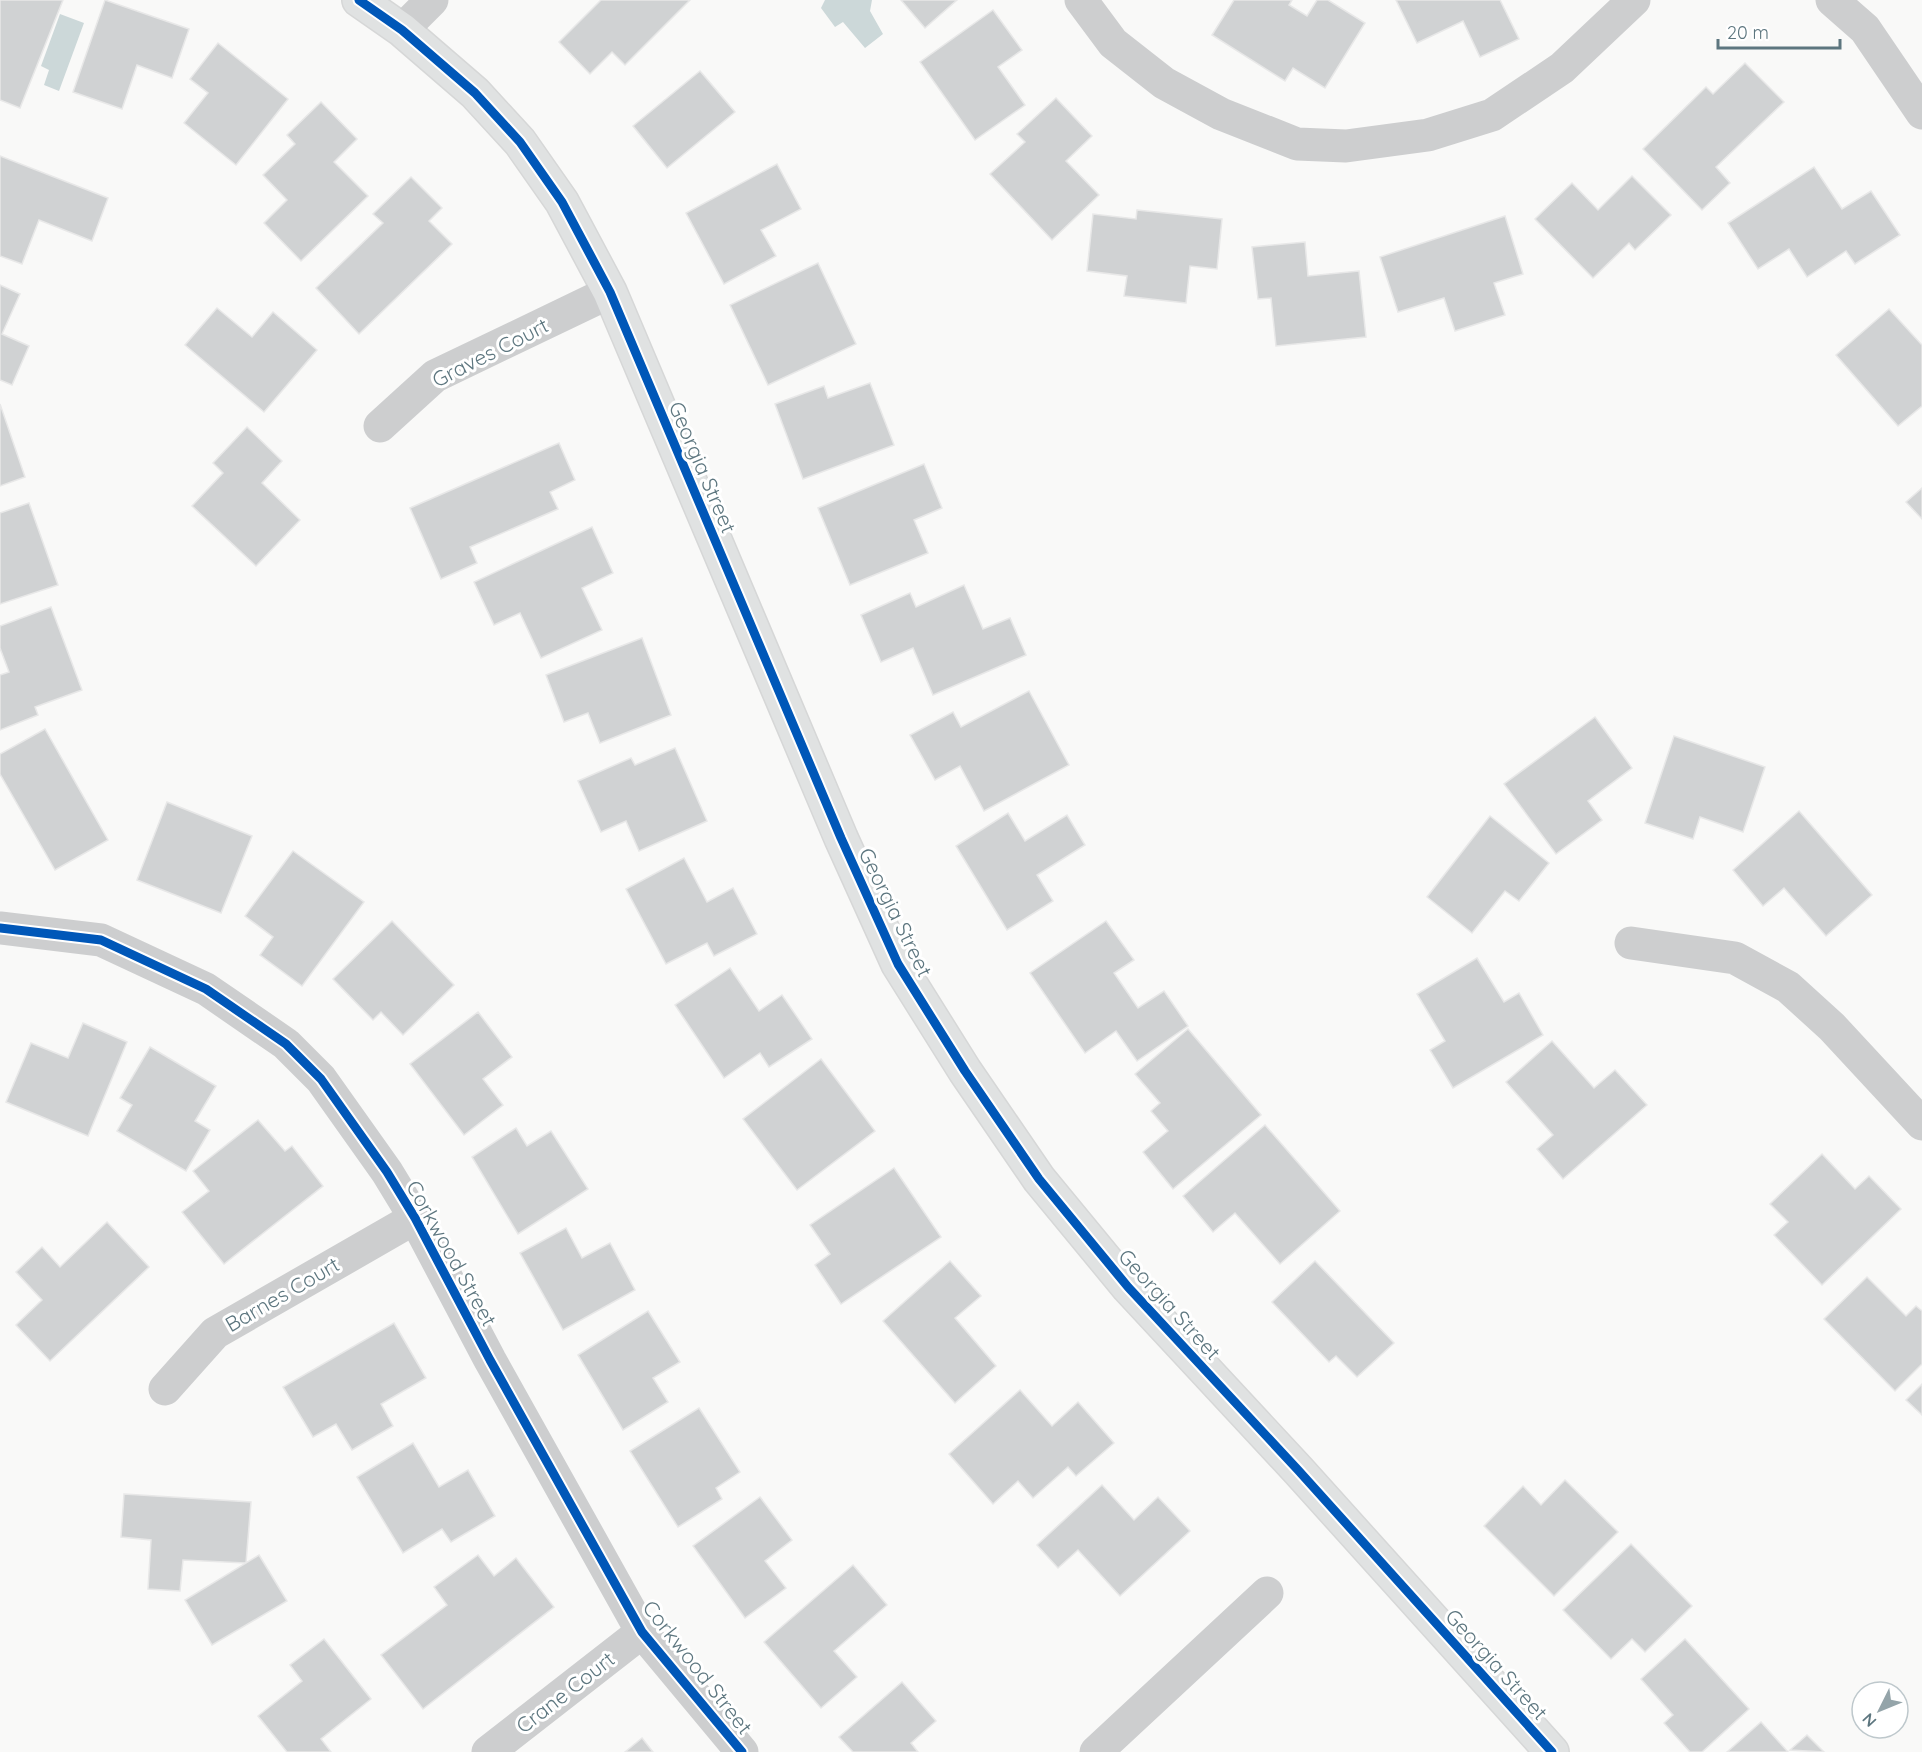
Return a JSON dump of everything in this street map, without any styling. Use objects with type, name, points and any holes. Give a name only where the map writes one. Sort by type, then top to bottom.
[{"type":"main road","name":"Georgia Street","points":[[359,0],[402,30],[475,93],[520,142],[562,202],[610,292],[841,838],[888,943],[898,964],[965,1071],[1039,1179],[1128,1287],[1306,1479],[1552,1752]]},
{"type":"street","points":[[402,30],[432,0]]},
{"type":"street","points":[[1081,0],[1113,43],[1164,83],[1221,114],[1298,144],[1346,146],[1428,135],[1492,115],[1562,68],[1634,0]]},
{"type":"street","points":[[1832,0],[1865,29],[1922,113]]},
{"type":"street","name":"Graves Court","points":[[380,426],[435,376],[610,292]]},
{"type":"street","name":"Corkwood Street","points":[[0,928],[101,940],[206,989],[286,1044],[321,1079],[387,1172],[415,1218],[490,1360],[642,1632],[742,1752]]},
{"type":"street","points":[[1630,943],[1735,958],[1788,987],[1832,1027],[1922,1124]]},
{"type":"street","name":"Barnes Court","points":[[165,1389],[215,1333],[415,1218]]},
{"type":"street","points":[[1096,1752],[1267,1593]]},
{"type":"street","name":"Crane Court","points":[[488,1752],[642,1632]]},
{"type":"shaded area","points":[[825,0],[872,0],[870,11],[883,34],[865,48],[843,22],[835,27],[821,8]]},
{"type":"shaded area","points":[[60,14],[84,23],[59,91],[44,85],[49,70],[41,66]]},
{"type":"building","points":[[0,0],[63,0],[20,108],[0,100]]},
{"type":"building","points":[[105,0],[189,29],[172,78],[137,65],[122,109],[73,92]]},
{"type":"building","points":[[601,0],[690,0],[625,65],[612,52],[590,74],[559,42]]},
{"type":"building","points":[[901,0],[957,0],[925,28]]},
{"type":"building","points":[[1234,0],[1292,0],[1289,5],[1307,16],[1317,0],[1328,0],[1365,23],[1325,88],[1293,68],[1285,81],[1212,35]]},
{"type":"building","points":[[1396,0],[1500,0],[1519,39],[1480,57],[1463,21],[1417,43]]},
{"type":"building","points":[[993,10],[1022,50],[998,67],[1025,105],[975,140],[920,62]]},
{"type":"building","points":[[218,43],[288,99],[236,165],[184,123],[208,93],[190,79]]},
{"type":"building","points":[[1745,63],[1784,102],[1716,167],[1730,183],[1702,210],[1643,149],[1706,87],[1713,94]]},
{"type":"building","points":[[700,71],[735,112],[667,168],[633,126]]},
{"type":"building","points":[[1056,98],[1092,136],[1066,161],[1099,195],[1052,240],[990,174],[1025,142],[1017,134]]},
{"type":"building","points":[[321,102],[357,139],[334,162],[368,196],[301,261],[264,223],[287,200],[263,175],[295,144],[287,135]]},
{"type":"building","points":[[0,156],[108,198],[92,241],[39,220],[22,264],[0,256]]},
{"type":"building","points":[[777,164],[801,209],[761,230],[776,256],[724,284],[686,213]]},
{"type":"building","points":[[1814,167],[1842,209],[1871,191],[1900,235],[1855,264],[1846,251],[1807,277],[1789,249],[1758,269],[1728,223]]},
{"type":"building","points":[[1632,176],[1671,215],[1635,250],[1629,243],[1593,278],[1535,219],[1572,183],[1598,210]]},
{"type":"building","points":[[411,177],[442,208],[429,221],[452,244],[359,334],[316,288],[383,223],[373,214]]},
{"type":"building","points":[[1137,210],[1222,219],[1217,269],[1190,266],[1186,303],[1124,296],[1127,276],[1087,271],[1093,214],[1136,219]]},
{"type":"building","points":[[1505,216],[1523,274],[1494,283],[1505,315],[1455,331],[1444,298],[1398,312],[1380,257]]},
{"type":"building","points":[[1305,242],[1308,276],[1359,271],[1366,337],[1276,346],[1271,298],[1258,299],[1252,247]]},
{"type":"building","points":[[818,263],[856,344],[768,385],[730,305]]},
{"type":"building","points":[[0,285],[20,294],[2,334],[29,346],[12,385],[0,380]]},
{"type":"building","points":[[217,308],[252,337],[273,312],[317,350],[264,412],[185,345]]},
{"type":"building","points":[[1889,309],[1922,345],[1922,406],[1898,426],[1836,355]]},
{"type":"building","points":[[870,383],[894,445],[803,479],[775,404],[824,386],[828,398]]},
{"type":"building","points":[[0,404],[25,477],[0,486]]},
{"type":"building","points":[[247,427],[282,461],[262,483],[300,520],[256,566],[192,506],[223,473],[213,463]]},
{"type":"building","points":[[559,443],[575,480],[550,492],[558,509],[470,547],[477,563],[441,579],[410,508]]},
{"type":"building","points":[[924,464],[942,508],[914,520],[928,553],[850,585],[818,508]]},
{"type":"building","points":[[1922,488],[1922,519],[1906,502]]},
{"type":"building","points":[[29,503],[58,585],[0,604],[0,513]]},
{"type":"building","points":[[592,527],[613,573],[582,588],[602,630],[541,658],[520,613],[494,625],[474,582]]},
{"type":"building","points":[[964,585],[983,629],[1010,618],[1026,655],[933,695],[913,648],[881,662],[861,615],[910,593],[916,607]]},
{"type":"building","points":[[51,607],[82,690],[35,707],[38,715],[0,730],[0,675],[9,672],[0,648],[0,626]]},
{"type":"building","points":[[642,638],[671,715],[600,743],[588,713],[564,722],[546,675]]},
{"type":"building","points":[[1029,691],[1069,765],[984,811],[960,766],[935,780],[910,735],[953,712],[961,727]]},
{"type":"building","points":[[1595,717],[1632,768],[1588,801],[1602,820],[1556,854],[1504,784]]},
{"type":"building","points":[[45,729],[108,840],[55,870],[0,774],[0,754]]},
{"type":"building","points":[[1674,736],[1765,767],[1743,832],[1700,817],[1693,839],[1645,823]]},
{"type":"building","points":[[675,748],[707,821],[639,851],[626,821],[601,832],[578,781],[631,758],[635,765]]},
{"type":"building","points":[[167,802],[252,836],[221,913],[137,880]]},
{"type":"building","points":[[1799,811],[1872,895],[1826,936],[1784,888],[1763,906],[1733,870]]},
{"type":"building","points":[[1008,813],[1025,841],[1067,815],[1085,845],[1037,875],[1053,901],[1007,930],[956,846]]},
{"type":"building","points":[[1490,816],[1549,863],[1519,901],[1505,891],[1472,933],[1427,897]]},
{"type":"building","points":[[293,851],[364,902],[302,986],[260,955],[273,937],[245,916]]},
{"type":"building","points":[[684,858],[707,902],[733,888],[757,934],[714,956],[707,943],[666,964],[626,889]]},
{"type":"building","points":[[392,921],[454,985],[403,1035],[381,1012],[373,1020],[333,979]]},
{"type":"building","points":[[1106,921],[1134,960],[1114,973],[1138,1008],[1164,991],[1188,1026],[1137,1061],[1116,1031],[1085,1053],[1030,973]]},
{"type":"building","points":[[1477,958],[1504,1002],[1519,993],[1543,1035],[1453,1088],[1430,1050],[1445,1041],[1417,994]]},
{"type":"building","points":[[730,968],[759,1011],[782,995],[812,1039],[769,1067],[760,1053],[724,1078],[675,1005]]},
{"type":"building","points":[[478,1012],[512,1057],[483,1079],[503,1105],[464,1135],[410,1064]]},
{"type":"building","points":[[83,1023],[127,1042],[88,1136],[6,1102],[31,1043],[68,1058]]},
{"type":"building","points":[[1188,1029],[1261,1115],[1173,1189],[1143,1152],[1168,1131],[1151,1111],[1160,1103],[1135,1074]]},
{"type":"building","points":[[1552,1041],[1594,1088],[1615,1070],[1647,1105],[1563,1179],[1537,1149],[1553,1135],[1506,1082]]},
{"type":"building","points":[[150,1047],[216,1086],[195,1121],[210,1130],[186,1171],[117,1131],[132,1105],[120,1098]]},
{"type":"building","points":[[821,1059],[875,1131],[797,1190],[743,1119]]},
{"type":"building","points":[[258,1120],[285,1151],[292,1146],[323,1186],[224,1264],[182,1212],[209,1191],[193,1171]]},
{"type":"building","points":[[1265,1125],[1340,1211],[1280,1264],[1235,1213],[1213,1232],[1183,1196]]},
{"type":"building","points":[[516,1128],[527,1146],[551,1131],[588,1189],[518,1234],[472,1157]]},
{"type":"building","points":[[1822,1154],[1855,1189],[1869,1176],[1901,1209],[1822,1285],[1774,1235],[1788,1222],[1770,1204]]},
{"type":"building","points":[[894,1168],[941,1237],[841,1304],[815,1265],[830,1254],[810,1225]]},
{"type":"building","points":[[107,1222],[149,1267],[50,1361],[16,1325],[42,1300],[16,1272],[42,1247],[60,1267]]},
{"type":"building","points":[[566,1228],[582,1258],[610,1243],[635,1290],[563,1330],[520,1253]]},
{"type":"building","points":[[950,1261],[981,1296],[955,1318],[996,1366],[955,1403],[883,1321]]},
{"type":"building","points":[[1315,1261],[1394,1343],[1357,1377],[1336,1356],[1329,1362],[1272,1302]]},
{"type":"building","points":[[1867,1277],[1906,1316],[1916,1306],[1922,1311],[1922,1364],[1895,1391],[1824,1319]]},
{"type":"building","points":[[648,1311],[680,1362],[653,1378],[668,1402],[623,1430],[578,1355]]},
{"type":"building","points":[[394,1323],[426,1378],[381,1404],[393,1426],[352,1450],[336,1424],[313,1437],[283,1387]]},
{"type":"building","points":[[1922,1384],[1922,1415],[1906,1400]]},
{"type":"building","points":[[1020,1390],[1052,1426],[1078,1402],[1114,1443],[1076,1476],[1068,1467],[1033,1498],[1018,1481],[993,1504],[949,1454]]},
{"type":"building","points":[[699,1408],[740,1472],[716,1488],[722,1499],[678,1527],[630,1451]]},
{"type":"building","points":[[413,1443],[439,1487],[468,1470],[495,1516],[451,1542],[442,1529],[403,1553],[357,1477]]},
{"type":"building","points":[[1565,1480],[1618,1532],[1554,1596],[1484,1526],[1523,1486],[1541,1505]]},
{"type":"building","points":[[1102,1485],[1134,1520],[1158,1497],[1190,1531],[1120,1596],[1078,1550],[1058,1568],[1037,1545]]},
{"type":"building","points":[[124,1494],[251,1502],[246,1563],[183,1560],[180,1591],[148,1589],[151,1540],[121,1537]]},
{"type":"building","points":[[760,1497],[792,1540],[765,1561],[786,1588],[745,1618],[693,1546]]},
{"type":"building","points":[[1631,1544],[1692,1606],[1645,1652],[1632,1639],[1611,1659],[1563,1610]]},
{"type":"building","points":[[259,1555],[287,1601],[212,1645],[185,1600]]},
{"type":"building","points":[[478,1555],[494,1576],[516,1558],[554,1607],[423,1709],[381,1655],[447,1605],[434,1587]]},
{"type":"building","points":[[853,1565],[887,1605],[834,1651],[857,1677],[821,1708],[764,1642]]},
{"type":"building","points":[[324,1639],[371,1699],[321,1739],[331,1752],[287,1752],[258,1716],[302,1681],[290,1665]]},
{"type":"building","points":[[1685,1639],[1749,1709],[1702,1752],[1690,1752],[1664,1723],[1673,1715],[1641,1679]]},
{"type":"building","points":[[902,1682],[936,1721],[911,1743],[918,1752],[853,1752],[839,1737]]},
{"type":"building","points":[[1761,1722],[1788,1752],[1727,1752]]},
{"type":"building","points":[[1807,1735],[1824,1752],[1790,1750]]},
{"type":"building","points":[[642,1738],[653,1752],[625,1752]]},
{"type":"cycle path","points":[[359,0],[402,30],[475,93],[520,142],[562,202],[610,292],[841,838],[898,964],[965,1071],[1039,1179],[1128,1287],[1298,1470],[1552,1752]]},
{"type":"cycle path","points":[[0,928],[101,940],[206,989],[286,1044],[321,1079],[387,1172],[415,1218],[490,1360],[642,1632],[742,1752]]}]
